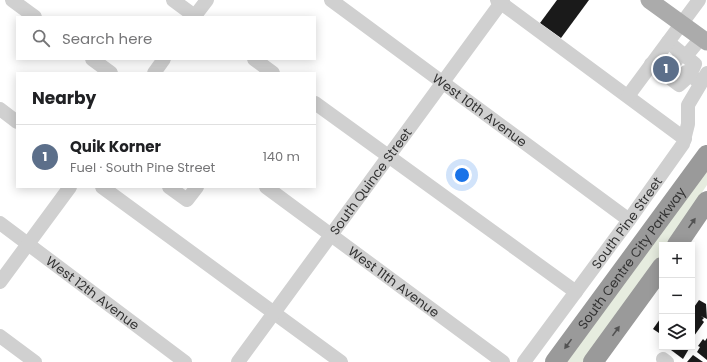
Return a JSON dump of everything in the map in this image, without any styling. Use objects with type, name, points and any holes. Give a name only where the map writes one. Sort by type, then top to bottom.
[{"type":"highway","name":"South Centre City Parkway","points":[[555,362],[707,155]]},
{"type":"highway","points":[[679,242],[707,201]]},
{"type":"highway","points":[[593,362],[659,271]]},
{"type":"main road","points":[[649,0],[704,40]]},
{"type":"street","points":[[12,0],[34,16]]},
{"type":"street","points":[[173,0],[194,16]]},
{"type":"street","points":[[196,16],[207,0]]},
{"type":"street","name":"West 10th Avenue","points":[[331,0],[629,220]]},
{"type":"street","points":[[628,96],[651,64],[666,51],[681,24],[699,0]]},
{"type":"street","points":[[500,1],[685,139]]},
{"type":"street","name":"South Quince Street","points":[[238,362],[443,82],[500,1]]},
{"type":"street","points":[[686,56],[704,40]]},
{"type":"street","points":[[651,64],[679,85],[696,76],[695,64],[686,56],[666,51]]},
{"type":"street","points":[[93,60],[110,72]]},
{"type":"street","points":[[155,72],[163,60]]},
{"type":"street","points":[[255,60],[272,72]]},
{"type":"street","name":"South Pine Street","points":[[524,362],[629,220],[685,139],[688,124],[688,105],[696,76]]},
{"type":"street","points":[[316,104],[576,292]]},
{"type":"street","points":[[0,109],[16,121]]},
{"type":"street","points":[[0,282],[69,188]]},
{"type":"street","points":[[103,188],[341,362]]},
{"type":"street","points":[[170,188],[187,200],[196,188]]},
{"type":"street","name":"West 11th Avenue","points":[[267,188],[503,362]]},
{"type":"street","name":"West 12th Avenue","points":[[0,223],[185,362]]},
{"type":"street","points":[[0,336],[35,362]]},
{"type":"shaded area","points":[[707,169],[707,185],[670,242],[659,242],[659,260],[653,270],[586,362],[565,362]]},
{"type":"building","points":[[557,0],[589,0],[561,38],[540,23]]},
{"type":"building","points":[[699,300],[706,304],[707,319],[701,316],[704,318],[702,320],[704,322],[695,335],[695,314],[695,306]]},
{"type":"building","points":[[659,320],[659,333],[653,329]]},
{"type":"building","points":[[707,338],[707,360],[697,352],[700,347],[698,346],[703,339],[705,341]]},
{"type":"building","points":[[671,350],[688,350],[683,359]]},
{"type":"building","points":[[693,355],[703,362],[687,362]]},
{"type":"tunnel","points":[[669,58],[686,72]]},
{"type":"place","name":"Quik Korner","points":[[666,69]]}]
